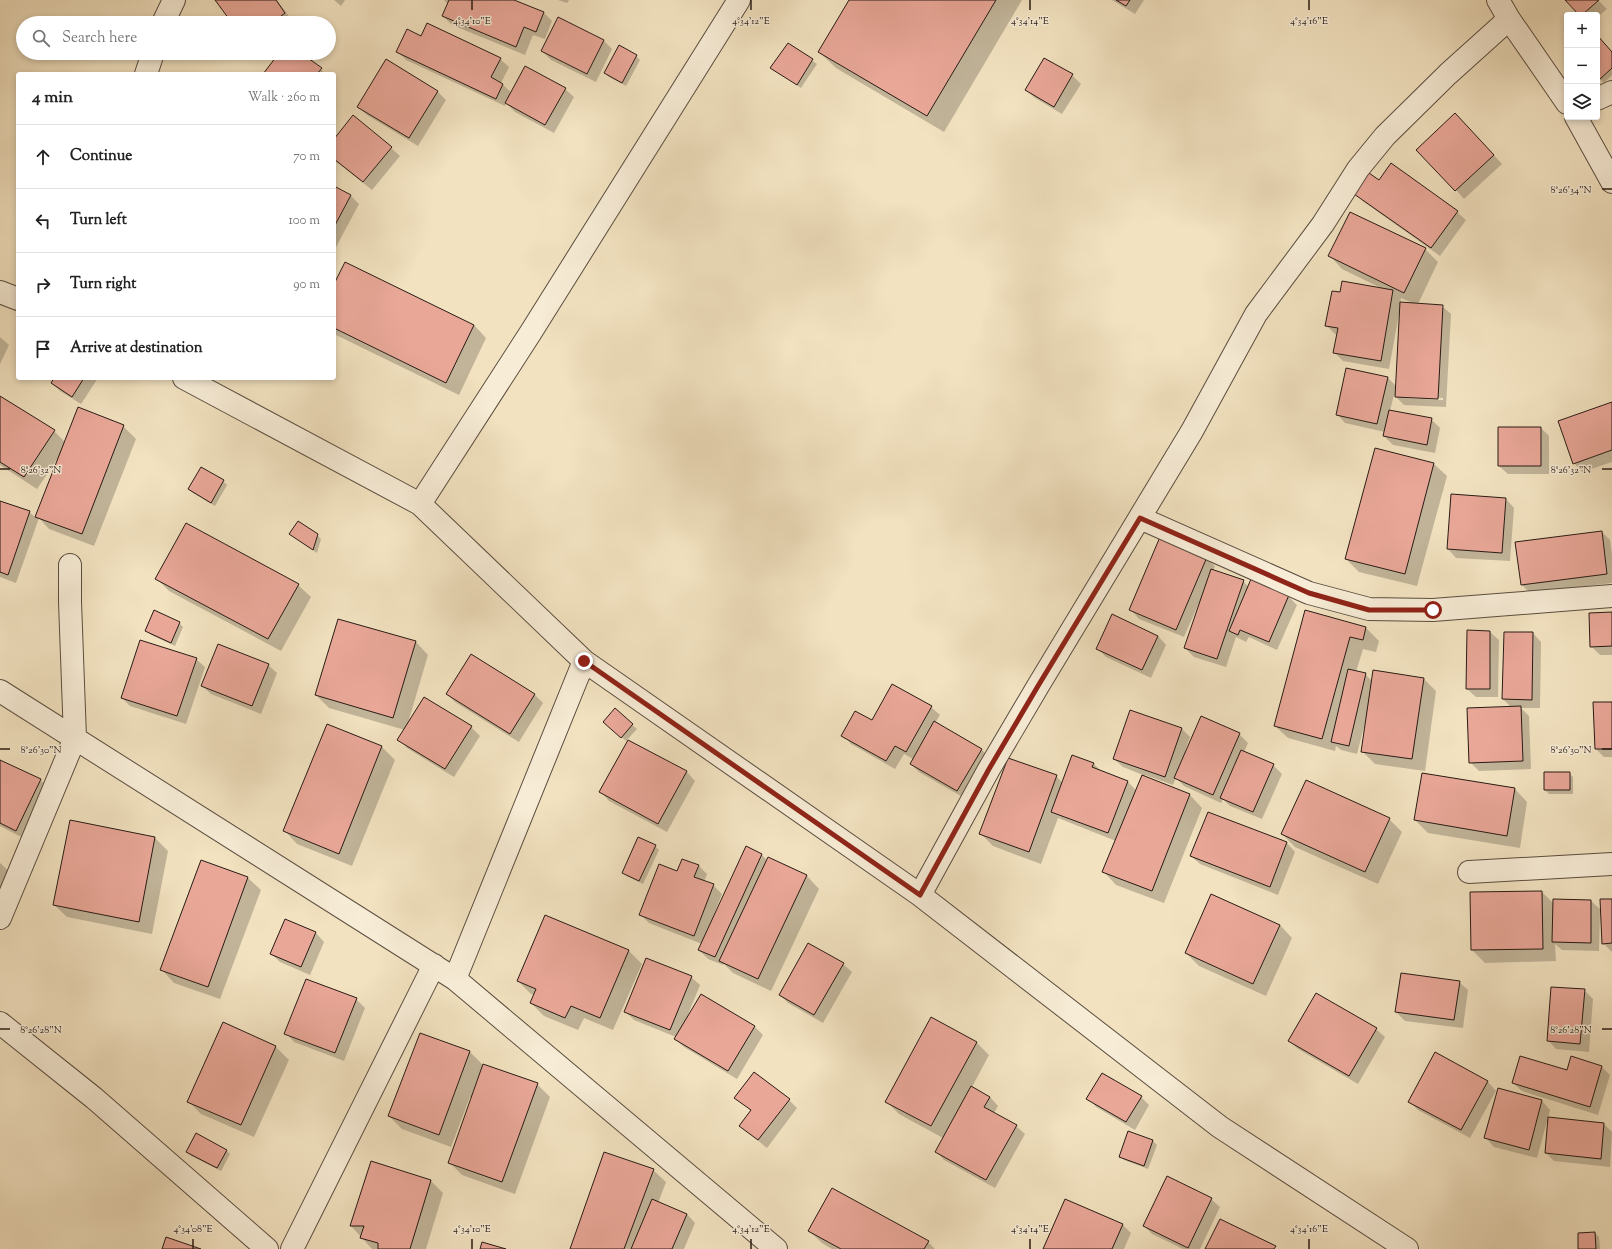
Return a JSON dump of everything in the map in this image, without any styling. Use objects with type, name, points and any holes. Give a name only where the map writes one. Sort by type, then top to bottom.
[{"type":"street","points":[[166,16],[174,0]]},
{"type":"street","points":[[420,504],[531,332],[739,0]]},
{"type":"street","points":[[1498,0],[1509,19],[1564,99]]},
{"type":"street","points":[[920,895],[993,762],[1192,431],[1256,314],[1323,224],[1358,169],[1384,136],[1448,74],[1509,19]]},
{"type":"street","points":[[147,72],[151,60]]},
{"type":"street","points":[[1600,98],[1612,92]]},
{"type":"street","points":[[1578,120],[1612,182]]},
{"type":"street","points":[[0,292],[16,298]]},
{"type":"street","points":[[188,380],[420,504],[584,661],[920,895],[1220,1127],[1407,1249]]},
{"type":"street","points":[[1140,518],[1309,593],[1369,610],[1433,610],[1612,596]]},
{"type":"street","points":[[0,918],[75,738],[70,565]]},
{"type":"street","points":[[455,979],[584,661]]},
{"type":"street","points":[[0,691],[455,979],[776,1249]]},
{"type":"street","points":[[1469,872],[1612,864]]},
{"type":"street","points":[[292,1249],[434,966]]},
{"type":"street","points":[[0,1023],[94,1098],[267,1249]]},
{"type":"building","points":[[215,0],[276,0],[285,13],[281,16],[227,16]]},
{"type":"building","points":[[449,0],[514,0],[544,12],[536,32],[524,27],[516,47],[442,16]]},
{"type":"building","points":[[849,0],[996,0],[927,116],[818,52]]},
{"type":"building","points":[[1116,0],[1130,0],[1126,6]]},
{"type":"building","points":[[1565,0],[1599,0],[1585,12],[1576,12]]},
{"type":"building","points":[[558,17],[604,40],[587,74],[541,51]]},
{"type":"building","points":[[427,23],[501,58],[491,77],[503,84],[496,99],[396,52],[407,29],[421,36]]},
{"type":"building","points":[[1600,38],[1612,52],[1612,68],[1600,79]]},
{"type":"building","points":[[788,43],[813,59],[797,85],[770,68]]},
{"type":"building","points":[[619,45],[637,55],[622,83],[604,73]]},
{"type":"building","points":[[1044,58],[1073,74],[1054,107],[1025,90]]},
{"type":"building","points":[[386,59],[438,91],[409,138],[357,107]]},
{"type":"building","points":[[274,60],[311,60],[322,68],[319,72],[265,72]]},
{"type":"building","points":[[525,66],[566,88],[545,125],[505,103]]},
{"type":"building","points":[[1455,113],[1494,155],[1455,191],[1416,150]]},
{"type":"building","points":[[353,115],[392,147],[363,182],[336,161],[336,136]]},
{"type":"building","points":[[1391,163],[1458,211],[1431,248],[1354,194],[1369,173],[1379,180]]},
{"type":"building","points":[[336,187],[351,195],[336,223]]},
{"type":"building","points":[[1350,212],[1426,248],[1404,293],[1328,256]]},
{"type":"building","points":[[345,262],[474,325],[446,383],[336,329],[336,280]]},
{"type":"building","points":[[1342,281],[1393,290],[1381,361],[1333,353],[1338,328],[1325,326],[1332,291],[1340,292]]},
{"type":"building","points":[[1400,302],[1443,305],[1438,399],[1395,397]]},
{"type":"building","points":[[1346,368],[1388,377],[1377,424],[1336,415]]},
{"type":"building","points":[[53,380],[83,380],[72,397],[51,383]]},
{"type":"building","points":[[0,396],[55,430],[24,477],[0,462]]},
{"type":"building","points":[[1612,402],[1612,450],[1573,464],[1558,421]]},
{"type":"building","points":[[78,407],[124,425],[82,534],[35,517]]},
{"type":"building","points":[[1389,410],[1432,418],[1427,445],[1383,436]]},
{"type":"building","points":[[1498,427],[1541,427],[1541,466],[1498,466]]},
{"type":"building","points":[[1375,448],[1434,463],[1405,574],[1345,559]]},
{"type":"building","points":[[201,467],[224,480],[211,503],[188,489]]},
{"type":"building","points":[[1451,494],[1506,498],[1502,553],[1447,549]]},
{"type":"building","points":[[0,501],[30,511],[8,575],[0,572]]},
{"type":"building","points":[[298,521],[318,534],[313,550],[289,534]]},
{"type":"building","points":[[186,523],[299,584],[268,639],[155,579]]},
{"type":"building","points":[[1602,531],[1607,574],[1521,585],[1515,542]]},
{"type":"building","points":[[1160,537],[1207,557],[1176,630],[1129,610]]},
{"type":"building","points":[[1211,569],[1244,580],[1217,659],[1184,648]]},
{"type":"building","points":[[1251,579],[1289,595],[1269,642],[1240,630],[1238,635],[1229,631]]},
{"type":"building","points":[[154,610],[180,622],[171,643],[145,631]]},
{"type":"building","points":[[1305,610],[1366,627],[1363,640],[1350,637],[1322,739],[1274,726]]},
{"type":"building","points":[[1612,612],[1612,646],[1590,647],[1589,613]]},
{"type":"building","points":[[1112,614],[1158,636],[1142,670],[1096,649]]},
{"type":"building","points":[[338,619],[416,641],[393,718],[315,695]]},
{"type":"building","points":[[1467,630],[1490,631],[1490,689],[1466,689]]},
{"type":"building","points":[[1504,632],[1533,632],[1532,700],[1502,699]]},
{"type":"building","points":[[140,640],[197,658],[177,716],[121,698]]},
{"type":"building","points":[[218,644],[269,664],[252,706],[201,686]]},
{"type":"building","points":[[471,654],[535,694],[510,734],[446,694]]},
{"type":"building","points":[[1348,669],[1366,673],[1349,746],[1331,742]]},
{"type":"building","points":[[1373,670],[1424,678],[1412,759],[1361,752]]},
{"type":"building","points":[[892,684],[932,706],[906,752],[895,746],[886,761],[841,736],[855,711],[872,720]]},
{"type":"building","points":[[424,697],[472,726],[445,769],[397,740]]},
{"type":"building","points":[[1593,702],[1612,702],[1612,749],[1595,749]]},
{"type":"building","points":[[1521,706],[1523,761],[1469,763],[1467,708]]},
{"type":"building","points":[[615,708],[633,724],[621,738],[603,722]]},
{"type":"building","points":[[1130,710],[1182,728],[1165,777],[1113,759]]},
{"type":"building","points":[[1201,716],[1240,733],[1213,795],[1174,778]]},
{"type":"building","points":[[934,721],[982,749],[957,791],[910,764]]},
{"type":"building","points":[[327,724],[382,746],[339,854],[283,831]]},
{"type":"building","points":[[628,740],[687,771],[658,824],[599,792]]},
{"type":"building","points":[[1241,750],[1274,764],[1253,812],[1220,798]]},
{"type":"building","points":[[1072,755],[1094,763],[1092,767],[1128,781],[1108,833],[1051,812]]},
{"type":"building","points":[[1008,758],[1057,775],[1029,852],[979,834]]},
{"type":"building","points":[[0,760],[41,779],[16,831],[0,823]]},
{"type":"building","points":[[1544,772],[1570,772],[1570,790],[1544,790]]},
{"type":"building","points":[[1422,773],[1515,788],[1507,836],[1414,820]]},
{"type":"building","points":[[1142,775],[1190,794],[1152,891],[1102,872]]},
{"type":"building","points":[[1306,780],[1390,818],[1365,872],[1281,834]]},
{"type":"building","points":[[1208,812],[1287,842],[1270,887],[1190,856]]},
{"type":"building","points":[[70,820],[155,837],[139,922],[53,905]]},
{"type":"building","points":[[638,837],[656,845],[639,881],[622,873]]},
{"type":"building","points":[[746,846],[762,854],[715,957],[698,950]]},
{"type":"building","points":[[768,857],[807,875],[758,979],[719,961]]},
{"type":"building","points":[[682,859],[699,865],[694,877],[714,884],[694,936],[639,915],[659,864],[677,871]]},
{"type":"building","points":[[201,860],[248,877],[208,987],[160,970]]},
{"type":"building","points":[[1542,891],[1543,949],[1471,950],[1470,892]]},
{"type":"building","points":[[1211,894],[1280,925],[1253,984],[1185,953]]},
{"type":"building","points":[[1553,899],[1591,900],[1591,943],[1552,942]]},
{"type":"building","points":[[1600,899],[1612,899],[1612,943],[1602,944]]},
{"type":"building","points":[[545,915],[629,950],[600,1018],[571,1006],[565,1018],[530,1003],[536,989],[517,981]]},
{"type":"building","points":[[285,919],[316,932],[301,967],[270,954]]},
{"type":"building","points":[[808,943],[844,963],[814,1015],[779,995]]},
{"type":"building","points":[[646,958],[692,976],[670,1030],[624,1012]]},
{"type":"building","points":[[1401,973],[1460,981],[1454,1020],[1395,1012]]},
{"type":"building","points":[[306,979],[357,998],[335,1053],[284,1034]]},
{"type":"building","points":[[1551,987],[1585,989],[1580,1044],[1547,1041]]},
{"type":"building","points":[[1316,993],[1377,1028],[1349,1076],[1288,1041]]},
{"type":"building","points":[[701,994],[755,1026],[728,1071],[674,1039]]},
{"type":"building","points":[[931,1017],[977,1042],[931,1126],[885,1102]]},
{"type":"building","points":[[223,1022],[276,1046],[241,1125],[187,1102]]},
{"type":"building","points":[[420,1033],[470,1051],[439,1135],[388,1116]]},
{"type":"building","points":[[1435,1052],[1488,1081],[1461,1130],[1408,1102]]},
{"type":"building","points":[[1520,1056],[1567,1070],[1571,1056],[1602,1066],[1590,1107],[1512,1083]]},
{"type":"building","points":[[483,1064],[538,1083],[502,1182],[448,1163]]},
{"type":"building","points":[[754,1072],[790,1099],[758,1140],[739,1126],[751,1110],[734,1098]]},
{"type":"building","points":[[1102,1073],[1142,1096],[1126,1122],[1086,1099]]},
{"type":"building","points":[[971,1086],[990,1097],[984,1107],[1017,1125],[986,1180],[935,1152]]},
{"type":"building","points":[[1498,1088],[1542,1100],[1529,1150],[1484,1138]]},
{"type":"building","points":[[1548,1117],[1604,1123],[1601,1159],[1545,1153]]},
{"type":"building","points":[[1128,1131],[1153,1140],[1144,1166],[1119,1157]]},
{"type":"building","points":[[196,1133],[227,1150],[217,1168],[186,1152]]},
{"type":"building","points":[[604,1152],[654,1169],[624,1249],[570,1249]]},
{"type":"building","points":[[371,1161],[431,1180],[410,1249],[378,1249],[378,1243],[360,1238],[364,1226],[350,1226]]},
{"type":"building","points":[[1167,1176],[1212,1198],[1188,1248],[1143,1226]]},
{"type":"building","points":[[832,1188],[929,1241],[924,1249],[841,1249],[808,1231]]},
{"type":"building","points":[[652,1199],[687,1214],[672,1249],[631,1249]]},
{"type":"building","points":[[1065,1199],[1123,1224],[1112,1249],[1043,1249]]},
{"type":"building","points":[[1220,1219],[1276,1246],[1274,1249],[1205,1249]]},
{"type":"building","points":[[1595,1232],[1596,1249],[1578,1249],[1578,1233]]},
{"type":"building","points":[[166,1237],[201,1249],[162,1249]]},
{"type":"building","points":[[482,1242],[506,1249],[480,1249]]},
{"type":"route","points":[[584,661],[920,895],[989,769],[1140,518],[1309,593],[1369,610],[1433,610]]}]
